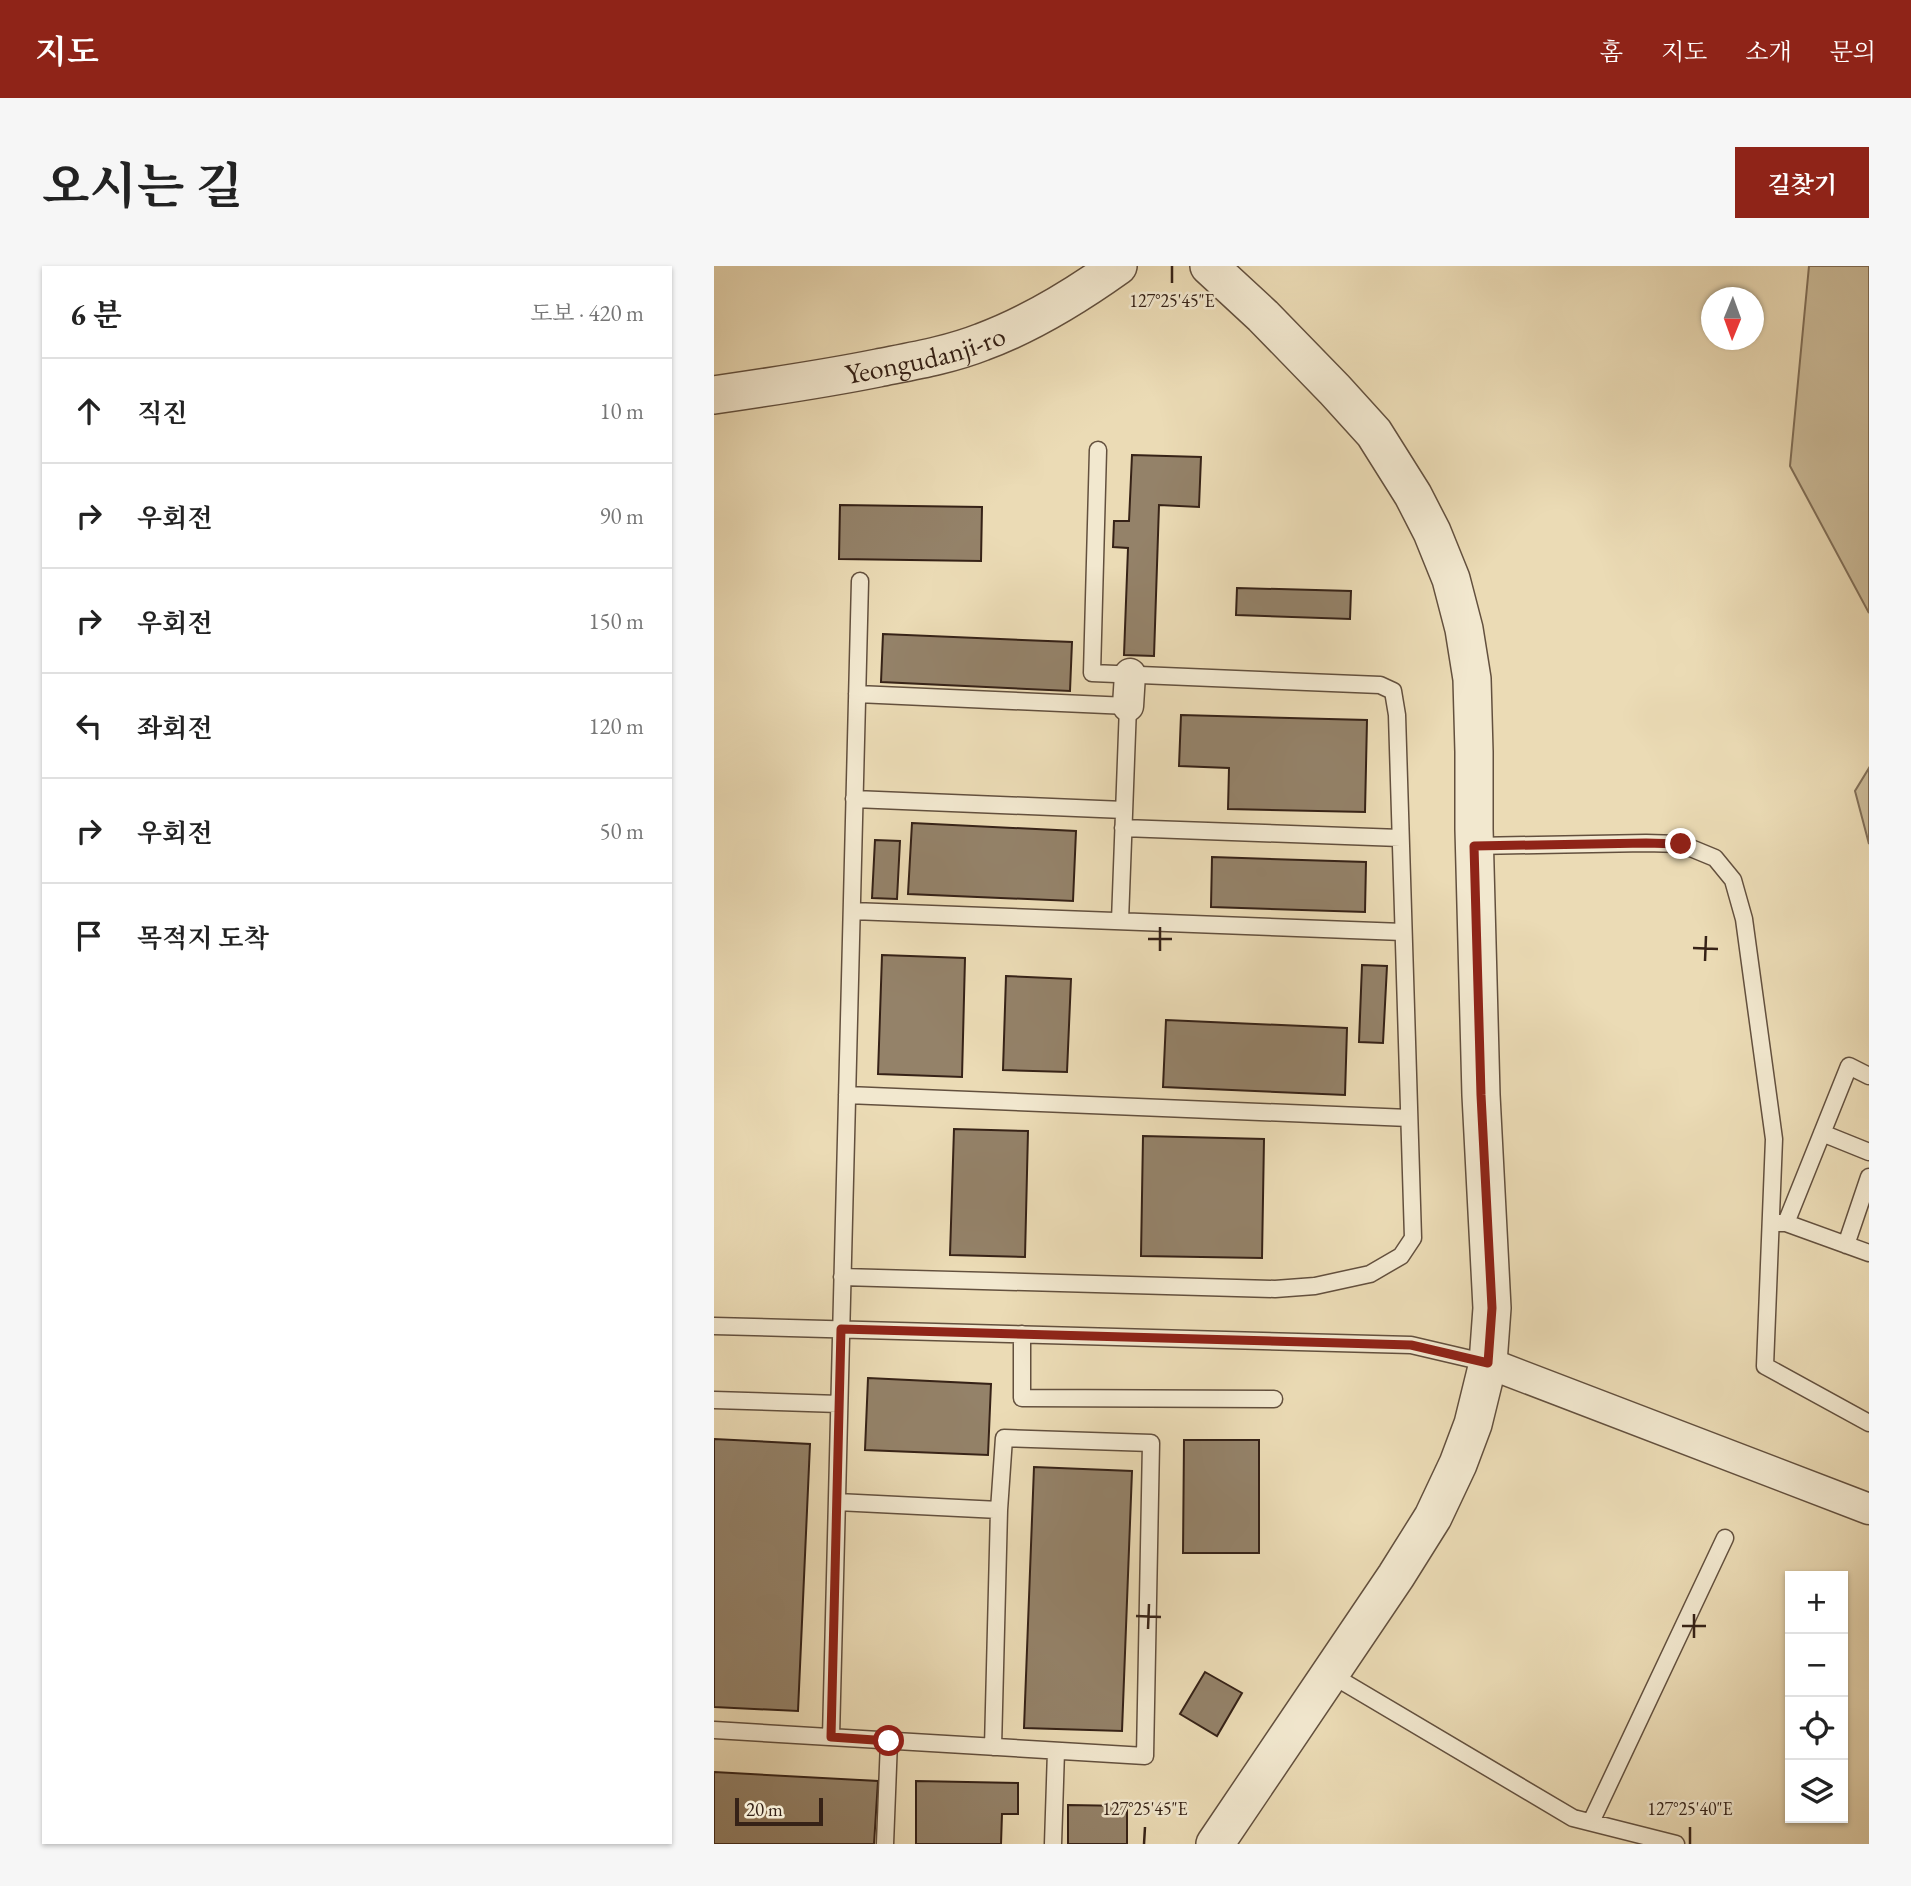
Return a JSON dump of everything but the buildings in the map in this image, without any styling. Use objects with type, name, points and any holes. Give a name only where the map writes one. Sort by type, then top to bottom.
[{"type":"street","name":"Yeongudanji-ro","points":[[714,396],[824,379],[924,359],[982,342],[1040,317],[1118,266]]},
{"type":"street","points":[[1209,266],[1308,362],[1374,433],[1413,495],[1451,579],[1464,629],[1472,679],[1481,1095],[1492,1308],[1488,1363],[1472,1424],[1458,1464],[1433,1517],[1215,1844]]},
{"type":"street","points":[[1128,706],[1130,674]]},
{"type":"street","points":[[1488,1363],[1869,1509]]},
{"type":"lane","points":[[842,1277],[1275,1289],[1315,1286],[1370,1274],[1401,1256],[1413,1238],[1396,715],[1393,691],[1380,685],[1092,673],[1098,450]]},
{"type":"lane","points":[[831,1737],[860,581]]},
{"type":"lane","points":[[857,694],[1128,706],[1120,921]]},
{"type":"lane","points":[[854,799],[1124,810]]},
{"type":"lane","points":[[1123,828],[1400,838]]},
{"type":"lane","points":[[1474,846],[1681,844],[1714,858],[1733,880],[1744,919],[1774,1139],[1778,1223],[1765,1366],[1869,1423]]},
{"type":"lane","points":[[852,911],[1403,932]]},
{"type":"lane","points":[[1778,1223],[1822,1133],[1849,1066],[1869,1076]]},
{"type":"lane","points":[[847,1095],[1409,1118]]},
{"type":"lane","points":[[1822,1133],[1869,1152]]},
{"type":"lane","points":[[1846,1245],[1869,1177]]},
{"type":"lane","points":[[1778,1223],[1869,1253]]},
{"type":"lane","points":[[714,1326],[1411,1345],[1488,1363]]},
{"type":"lane","points":[[1023,1334],[1022,1398],[1274,1399]]},
{"type":"lane","points":[[714,1400],[839,1404]]},
{"type":"lane","points":[[714,1730],[889,1741],[1146,1756],[1151,1443],[1004,1438],[999,1510],[993,1747]]},
{"type":"lane","points":[[837,1502],[999,1510]]},
{"type":"lane","points":[[1591,1822],[1726,1538]]},
{"type":"lane","points":[[1329,1674],[1573,1818],[1676,1844]]},
{"type":"lane","points":[[885,1844],[889,1741]]},
{"type":"lane","points":[[1053,1844],[1056,1751]]},
{"type":"shaded area","points":[[1809,266],[1869,266],[1869,613],[1790,466]]},
{"type":"shaded area","points":[[1869,768],[1869,844],[1855,791]]},
{"type":"route","points":[[889,1741],[831,1737],[841,1329],[1411,1345],[1488,1363],[1492,1308],[1481,1095],[1474,846],[1681,844]]}]
